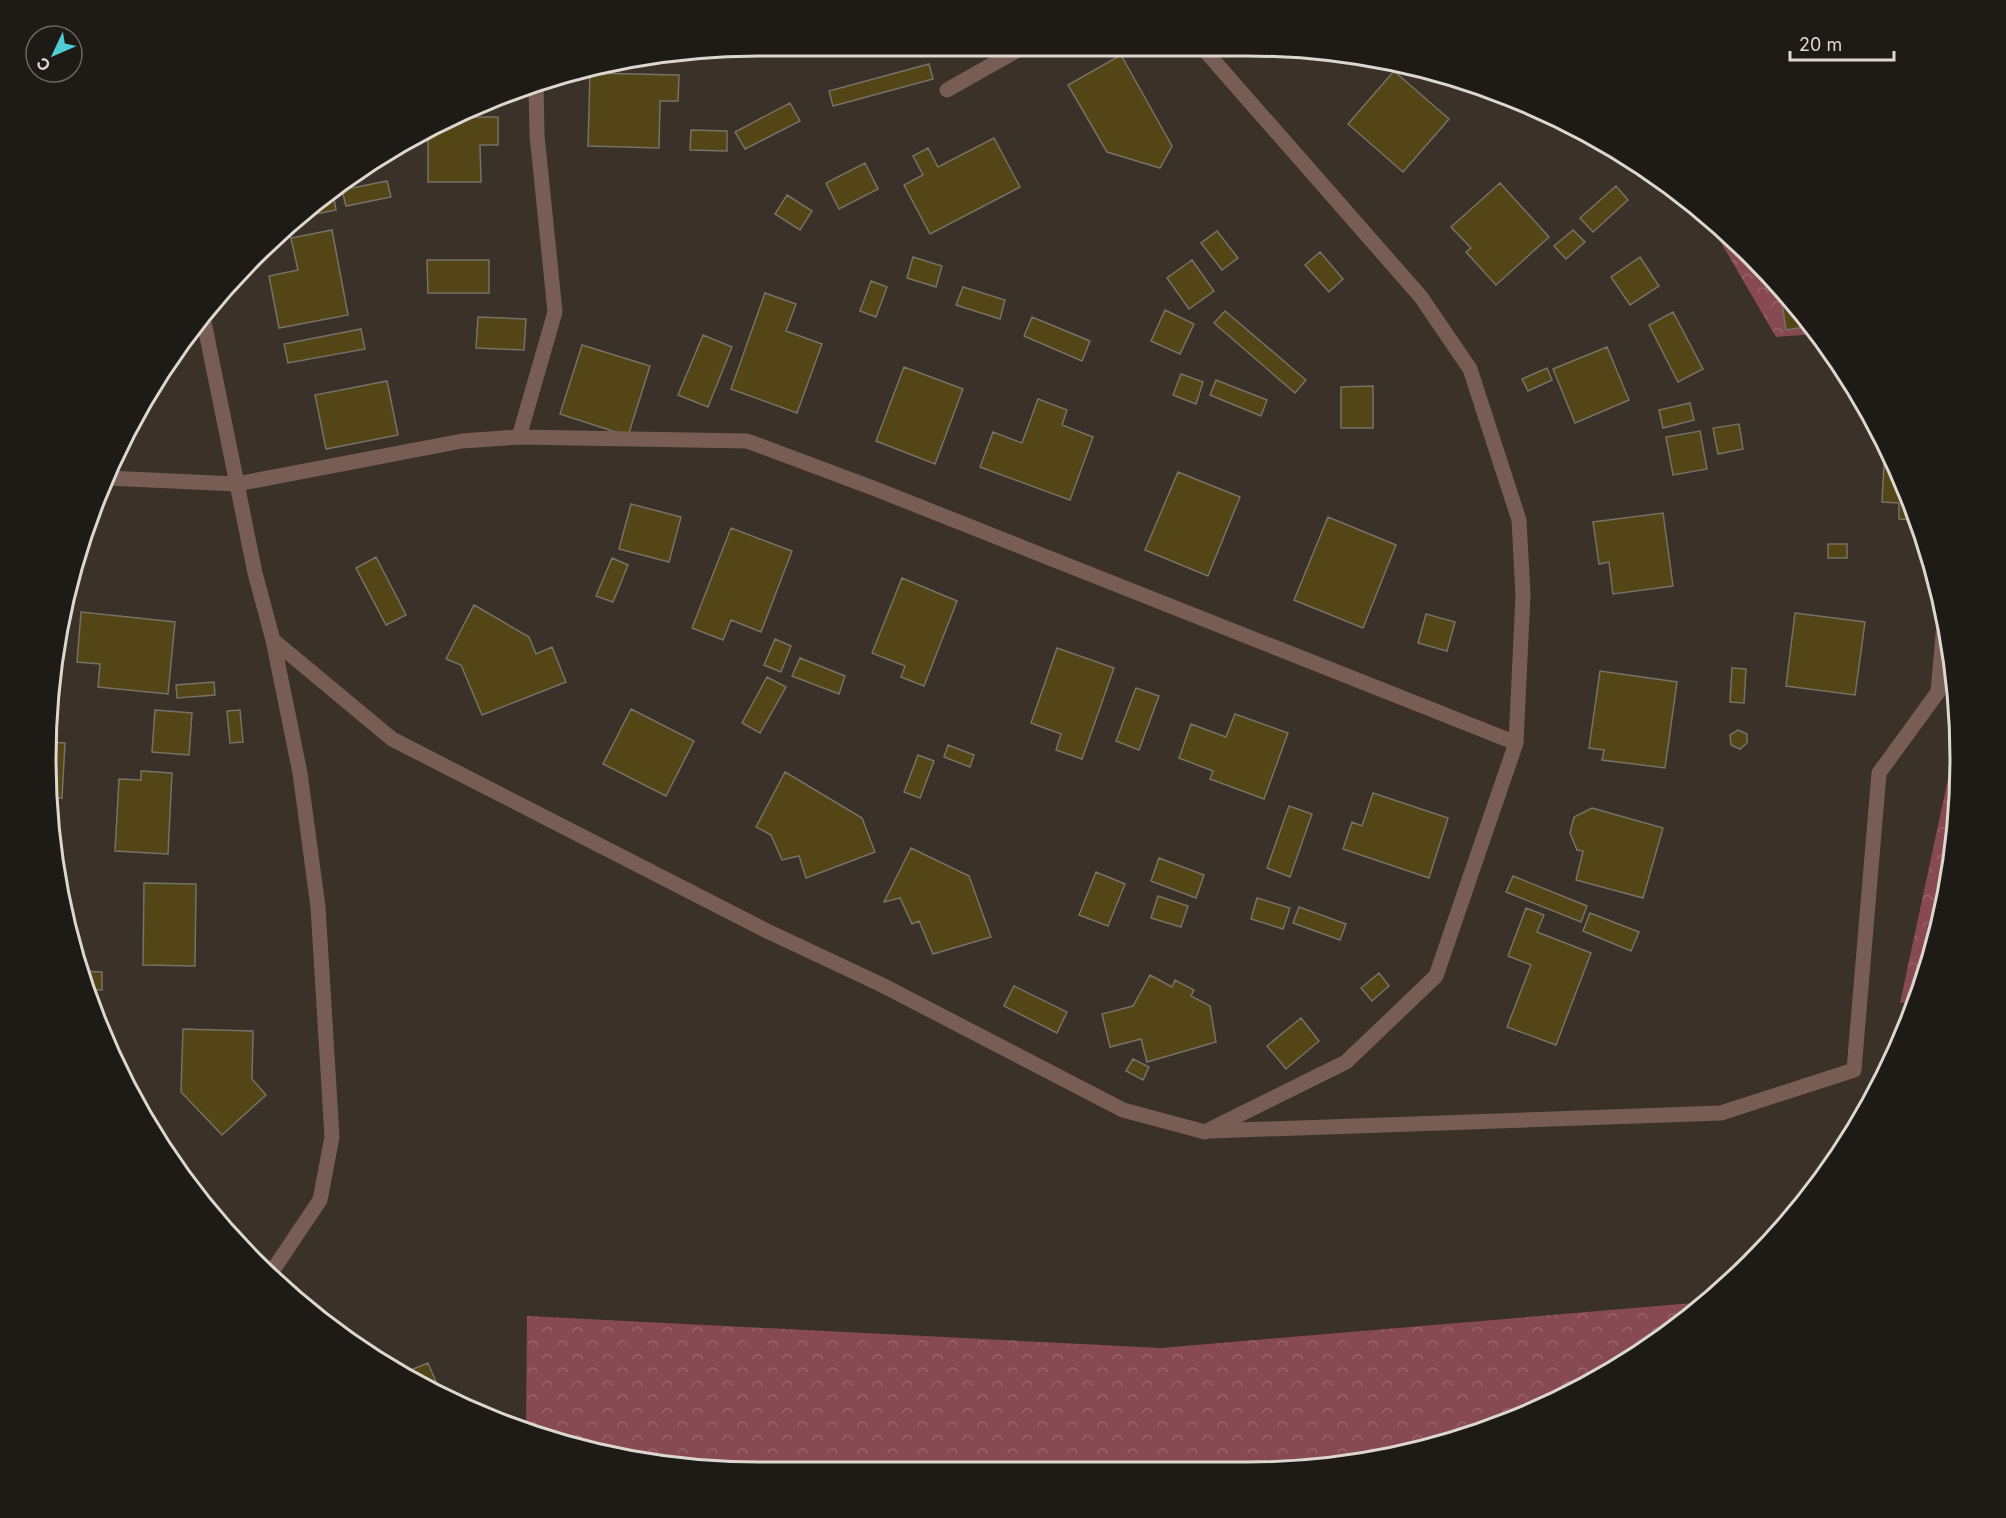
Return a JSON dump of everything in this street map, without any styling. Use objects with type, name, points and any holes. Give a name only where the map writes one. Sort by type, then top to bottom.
[{"type":"lane","points":[[947,90],[1007,56]]},
{"type":"lane","points":[[1206,1132],[1346,1062],[1436,976],[1516,743],[1523,595],[1519,520],[1470,369],[1421,297],[1210,56]]},
{"type":"lane","points":[[519,437],[555,312],[537,135],[536,92]]},
{"type":"lane","points":[[205,326],[255,573],[273,640],[300,773],[318,907],[332,1137],[320,1200],[274,1268]]},
{"type":"lane","points":[[114,478],[237,484],[462,441],[519,437],[747,441],[873,488],[1516,743]]},
{"type":"lane","points":[[273,640],[392,739],[767,931],[882,985],[1123,1110],[1206,1132],[1721,1113],[1854,1070],[1879,773],[1938,692],[1942,651]]},
{"type":"green space","points":[[1717,236],[1776,295],[1808,335],[1776,337]]},
{"type":"green space","points":[[1950,771],[1949,805],[1937,896],[1927,941],[1913,985],[1907,1002],[1900,1003]]},
{"type":"green space","points":[[1692,1303],[1638,1344],[1599,1368],[1516,1409],[1429,1439],[1384,1449],[1293,1461],[713,1461],[622,1449],[577,1439],[526,1422],[527,1316],[1161,1348]]},
{"type":"building","points":[[1122,56],[1172,146],[1160,168],[1107,152],[1068,85]]},
{"type":"building","points":[[929,64],[933,79],[833,106],[829,91]]},
{"type":"building","points":[[1394,71],[1449,119],[1403,172],[1348,124]]},
{"type":"building","points":[[603,73],[679,75],[678,101],[660,101],[659,148],[588,146],[590,76]]},
{"type":"building","points":[[790,103],[800,121],[745,149],[735,132]]},
{"type":"building","points":[[472,117],[498,117],[498,145],[480,145],[481,182],[428,182],[428,139]]},
{"type":"building","points":[[691,130],[727,131],[727,151],[690,150]]},
{"type":"building","points":[[994,138],[1020,187],[930,234],[904,185],[923,175],[913,156],[928,148],[938,167]]},
{"type":"building","points":[[865,163],[878,189],[839,209],[826,183]]},
{"type":"building","points":[[387,181],[391,197],[346,206],[343,193],[348,189]]},
{"type":"building","points":[[1500,183],[1549,237],[1496,285],[1466,252],[1471,248],[1451,227]]},
{"type":"building","points":[[1616,186],[1628,200],[1593,232],[1580,218]]},
{"type":"building","points":[[787,195],[812,211],[800,230],[775,214]]},
{"type":"building","points":[[334,199],[336,210],[314,214]]},
{"type":"building","points":[[332,230],[348,315],[279,328],[269,276],[298,270],[291,238]]},
{"type":"building","points":[[1573,230],[1585,242],[1566,259],[1554,246]]},
{"type":"building","points":[[1217,231],[1238,258],[1222,270],[1201,243]]},
{"type":"building","points":[[1320,252],[1343,279],[1329,292],[1305,265]]},
{"type":"building","points":[[913,257],[942,266],[936,287],[907,278]]},
{"type":"building","points":[[1640,257],[1659,286],[1630,305],[1611,277]]},
{"type":"building","points":[[427,260],[489,260],[489,293],[428,293]]},
{"type":"building","points":[[1192,260],[1214,291],[1189,309],[1167,278]]},
{"type":"building","points":[[871,281],[887,287],[876,317],[860,311]]},
{"type":"building","points":[[963,287],[1005,300],[1000,319],[956,305]]},
{"type":"building","points":[[765,293],[796,304],[786,331],[822,344],[797,413],[731,389]]},
{"type":"building","points":[[1782,303],[1802,327],[1786,330]]},
{"type":"building","points":[[1165,310],[1194,324],[1180,354],[1151,341]]},
{"type":"building","points":[[1225,311],[1306,380],[1295,393],[1214,323]]},
{"type":"building","points":[[1673,312],[1703,369],[1678,382],[1649,325]]},
{"type":"building","points":[[478,317],[526,319],[524,350],[476,348]]},
{"type":"building","points":[[1032,317],[1090,341],[1082,361],[1024,336]]},
{"type":"building","points":[[361,329],[365,349],[288,363],[284,344]]},
{"type":"building","points":[[703,335],[732,347],[708,407],[678,395]]},
{"type":"building","points":[[582,345],[650,366],[628,436],[560,414]]},
{"type":"building","points":[[1607,347],[1629,400],[1575,423],[1553,369]]},
{"type":"building","points":[[904,367],[963,389],[935,464],[876,441]]},
{"type":"building","points":[[1547,368],[1552,380],[1528,391],[1522,379]]},
{"type":"building","points":[[1181,374],[1203,382],[1196,404],[1173,395]]},
{"type":"building","points":[[1216,380],[1267,400],[1261,416],[1210,395]]},
{"type":"building","points":[[387,381],[398,435],[326,449],[315,395]]},
{"type":"building","points":[[1373,386],[1373,428],[1341,428],[1341,387]]},
{"type":"building","points":[[1038,399],[1067,410],[1062,425],[1093,437],[1070,500],[980,467],[993,432],[1022,443]]},
{"type":"building","points":[[1690,403],[1694,420],[1663,428],[1659,410]]},
{"type":"building","points":[[1739,424],[1743,449],[1718,454],[1713,428]]},
{"type":"building","points":[[1700,431],[1707,469],[1673,475],[1666,437]]},
{"type":"building","points":[[1884,462],[1908,520],[1899,519],[1899,503],[1882,502]]},
{"type":"building","points":[[1178,472],[1240,497],[1208,576],[1145,550]]},
{"type":"building","points":[[631,504],[681,517],[669,562],[619,549]]},
{"type":"building","points":[[1663,513],[1673,586],[1613,594],[1609,562],[1599,564],[1593,522]]},
{"type":"building","points":[[1328,517],[1396,545],[1363,628],[1294,600]]},
{"type":"building","points":[[731,528],[792,551],[761,632],[731,620],[723,640],[692,628]]},
{"type":"building","points":[[1828,544],[1847,544],[1847,558],[1828,558]]},
{"type":"building","points":[[376,557],[406,615],[386,625],[356,568]]},
{"type":"building","points":[[612,558],[628,565],[613,602],[596,596]]},
{"type":"building","points":[[902,578],[957,601],[924,686],[901,677],[905,666],[872,653]]},
{"type":"building","points":[[474,605],[529,637],[536,654],[552,647],[566,682],[482,715],[461,665],[446,659]]},
{"type":"building","points":[[81,612],[175,622],[168,694],[98,687],[100,664],[77,662]]},
{"type":"building","points":[[1795,613],[1865,622],[1855,695],[1786,686]]},
{"type":"building","points":[[1426,614],[1455,622],[1447,651],[1418,643]]},
{"type":"building","points":[[775,639],[791,646],[781,672],[764,665]]},
{"type":"building","points":[[1057,648],[1114,668],[1082,759],[1056,750],[1061,734],[1031,723]]},
{"type":"building","points":[[800,658],[845,676],[839,694],[792,676]]},
{"type":"building","points":[[1732,668],[1746,669],[1744,703],[1730,702]]},
{"type":"building","points":[[1600,671],[1677,682],[1665,768],[1602,760],[1604,750],[1589,748]]},
{"type":"building","points":[[767,677],[786,687],[760,733],[742,723]]},
{"type":"building","points":[[214,682],[215,695],[177,698],[176,685]]},
{"type":"building","points":[[1136,688],[1159,696],[1139,750],[1116,741]]},
{"type":"building","points":[[631,709],[694,741],[666,796],[603,764]]},
{"type":"building","points":[[155,710],[192,713],[189,755],[152,752]]},
{"type":"building","points":[[240,710],[243,742],[230,743],[227,711]]},
{"type":"building","points":[[1235,714],[1288,733],[1264,799],[1210,779],[1213,771],[1179,758],[1191,724],[1226,737]]},
{"type":"building","points":[[1738,730],[1747,734],[1747,743],[1740,749],[1731,745],[1730,735]]},
{"type":"building","points":[[56,742],[65,743],[62,798],[57,798]]},
{"type":"building","points":[[948,745],[974,755],[970,767],[944,757]]},
{"type":"building","points":[[918,755],[934,761],[920,798],[904,792]]},
{"type":"building","points":[[141,771],[172,773],[168,854],[115,851],[119,779],[141,780]]},
{"type":"building","points":[[785,772],[862,818],[875,852],[806,878],[799,856],[782,860],[771,835],[756,827]]},
{"type":"building","points":[[1373,793],[1448,818],[1429,878],[1343,849],[1352,822],[1362,826]]},
{"type":"building","points":[[1289,806],[1312,814],[1290,877],[1267,868]]},
{"type":"building","points":[[1592,808],[1663,828],[1643,898],[1576,880],[1583,851],[1577,850],[1570,833],[1574,817]]},
{"type":"building","points":[[911,848],[969,876],[991,937],[933,954],[919,921],[912,924],[900,898],[884,902]]},
{"type":"building","points":[[1159,858],[1204,875],[1196,898],[1151,881]]},
{"type":"building","points":[[1096,872],[1125,884],[1108,926],[1079,915]]},
{"type":"building","points":[[1513,876],[1587,906],[1581,922],[1506,892]]},
{"type":"building","points":[[144,883],[196,884],[195,966],[143,965]]},
{"type":"building","points":[[1158,896],[1188,906],[1181,927],[1151,918]]},
{"type":"building","points":[[1257,898],[1290,908],[1283,929],[1251,919]]},
{"type":"building","points":[[1299,907],[1346,924],[1340,940],[1293,923]]},
{"type":"building","points":[[1526,908],[1544,915],[1537,932],[1591,953],[1556,1045],[1507,1027],[1531,965],[1508,956]]},
{"type":"building","points":[[1590,913],[1639,932],[1631,951],[1583,931]]},
{"type":"building","points":[[89,971],[102,972],[102,990],[95,990]]},
{"type":"building","points":[[1379,973],[1389,986],[1372,1001],[1361,988]]},
{"type":"building","points":[[1150,975],[1172,987],[1175,980],[1194,990],[1191,996],[1210,1006],[1216,1042],[1147,1062],[1141,1039],[1110,1047],[1102,1014],[1133,1006]]},
{"type":"building","points":[[1014,986],[1067,1012],[1057,1033],[1004,1006]]},
{"type":"building","points":[[1301,1018],[1319,1041],[1286,1069],[1267,1046]]},
{"type":"building","points":[[183,1029],[253,1031],[252,1079],[266,1095],[222,1135],[181,1092]]},
{"type":"building","points":[[1133,1059],[1149,1067],[1143,1080],[1126,1071]]},
{"type":"building","points":[[428,1363],[437,1384],[414,1372],[413,1369]]}]
